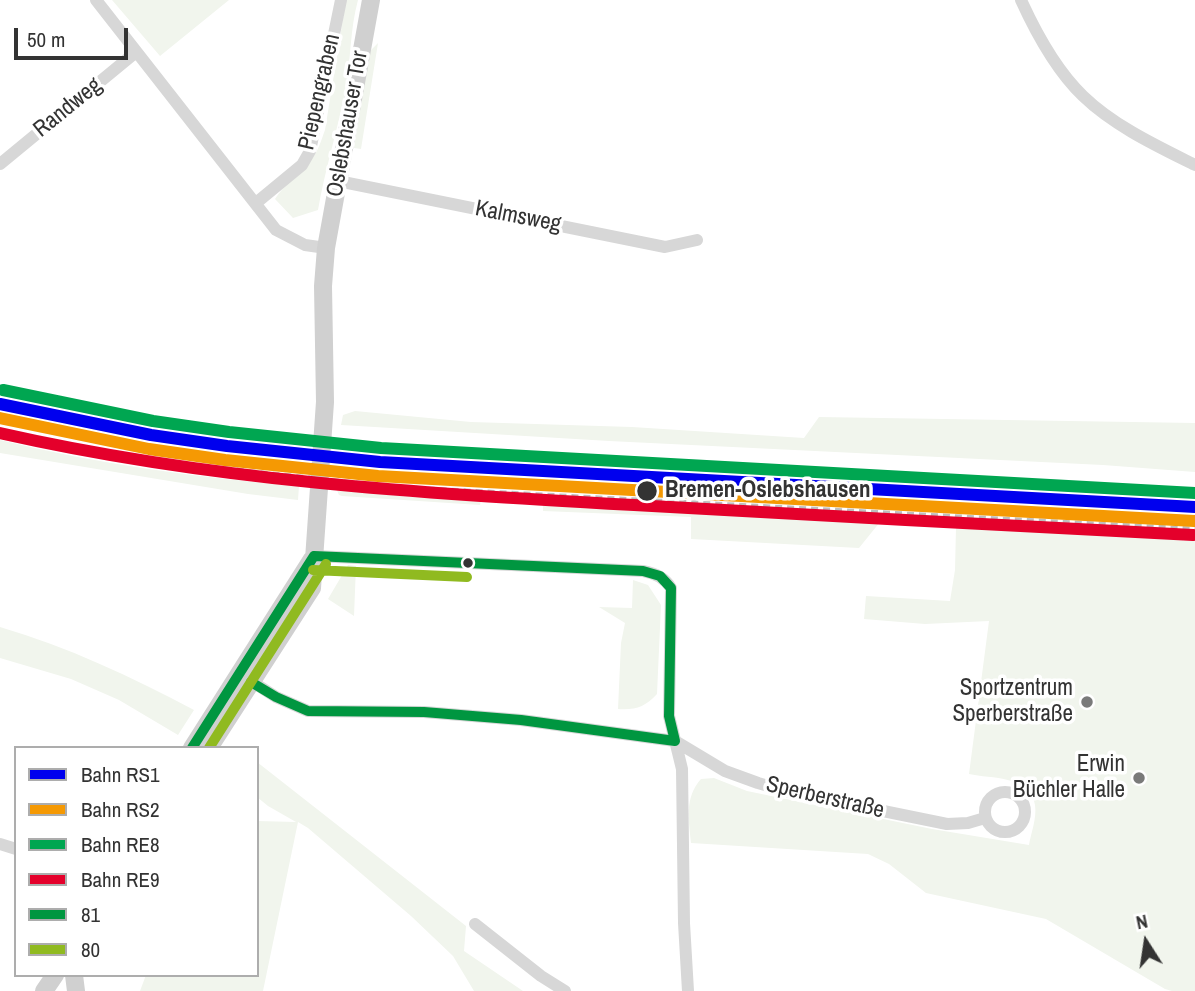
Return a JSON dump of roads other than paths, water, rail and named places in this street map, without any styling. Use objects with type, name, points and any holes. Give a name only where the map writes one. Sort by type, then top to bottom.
[{"type":"main road","name":"Oslebshauser Tor","points":[[314,556],[325,402],[323,286],[326,248],[370,0]]},
{"type":"main road","points":[[210,746],[314,556]]},
{"type":"main road","points":[[194,746],[246,678]]},
{"type":"street","points":[[96,0],[276,230],[305,245],[326,248]]},
{"type":"street","name":"Piepengraben","points":[[256,203],[302,165],[310,151],[341,0]]},
{"type":"street","points":[[1021,0],[1045,47],[1083,96],[1119,124],[1195,165]]},
{"type":"street","name":"Randweg","points":[[0,164],[136,52]]},
{"type":"street","name":"Kalmsweg","points":[[338,181],[665,247],[697,240]]},
{"type":"street","points":[[314,556],[652,572],[668,582],[671,588],[669,716],[682,769],[684,923],[688,991]]},
{"type":"street","points":[[246,678],[276,697],[308,711],[424,712],[521,720],[675,741]]},
{"type":"street","name":"Sperberstraße","points":[[675,741],[725,771],[785,791],[947,824],[968,823],[985,818]]},
{"type":"street","points":[[475,924],[541,976],[565,991]]},
{"type":"railway","points":[[0,431],[34,440],[164,462],[395,487],[1195,529]]},
{"type":"rail line","name":"RE8","points":[[3,390],[153,421],[381,448],[1195,493]]},
{"type":"rail line","name":"RS1","points":[[0,404],[151,435],[380,462],[1195,507]]},
{"type":"rail line","name":"RS2","points":[[0,418],[149,449],[378,476],[1194,521]]},
{"type":"rail line","name":"RE9","points":[[0,433],[158,463],[394,490],[1193,535]]},
{"type":"place","name":"Bremen-Oslebshausen","points":[[647,491]]},
{"type":"place","name":"Sportzentrum Sperberstraße","points":[[1087,702]]},
{"type":"place","name":"Erwin Büchler Halle","points":[[1139,778]]}]
